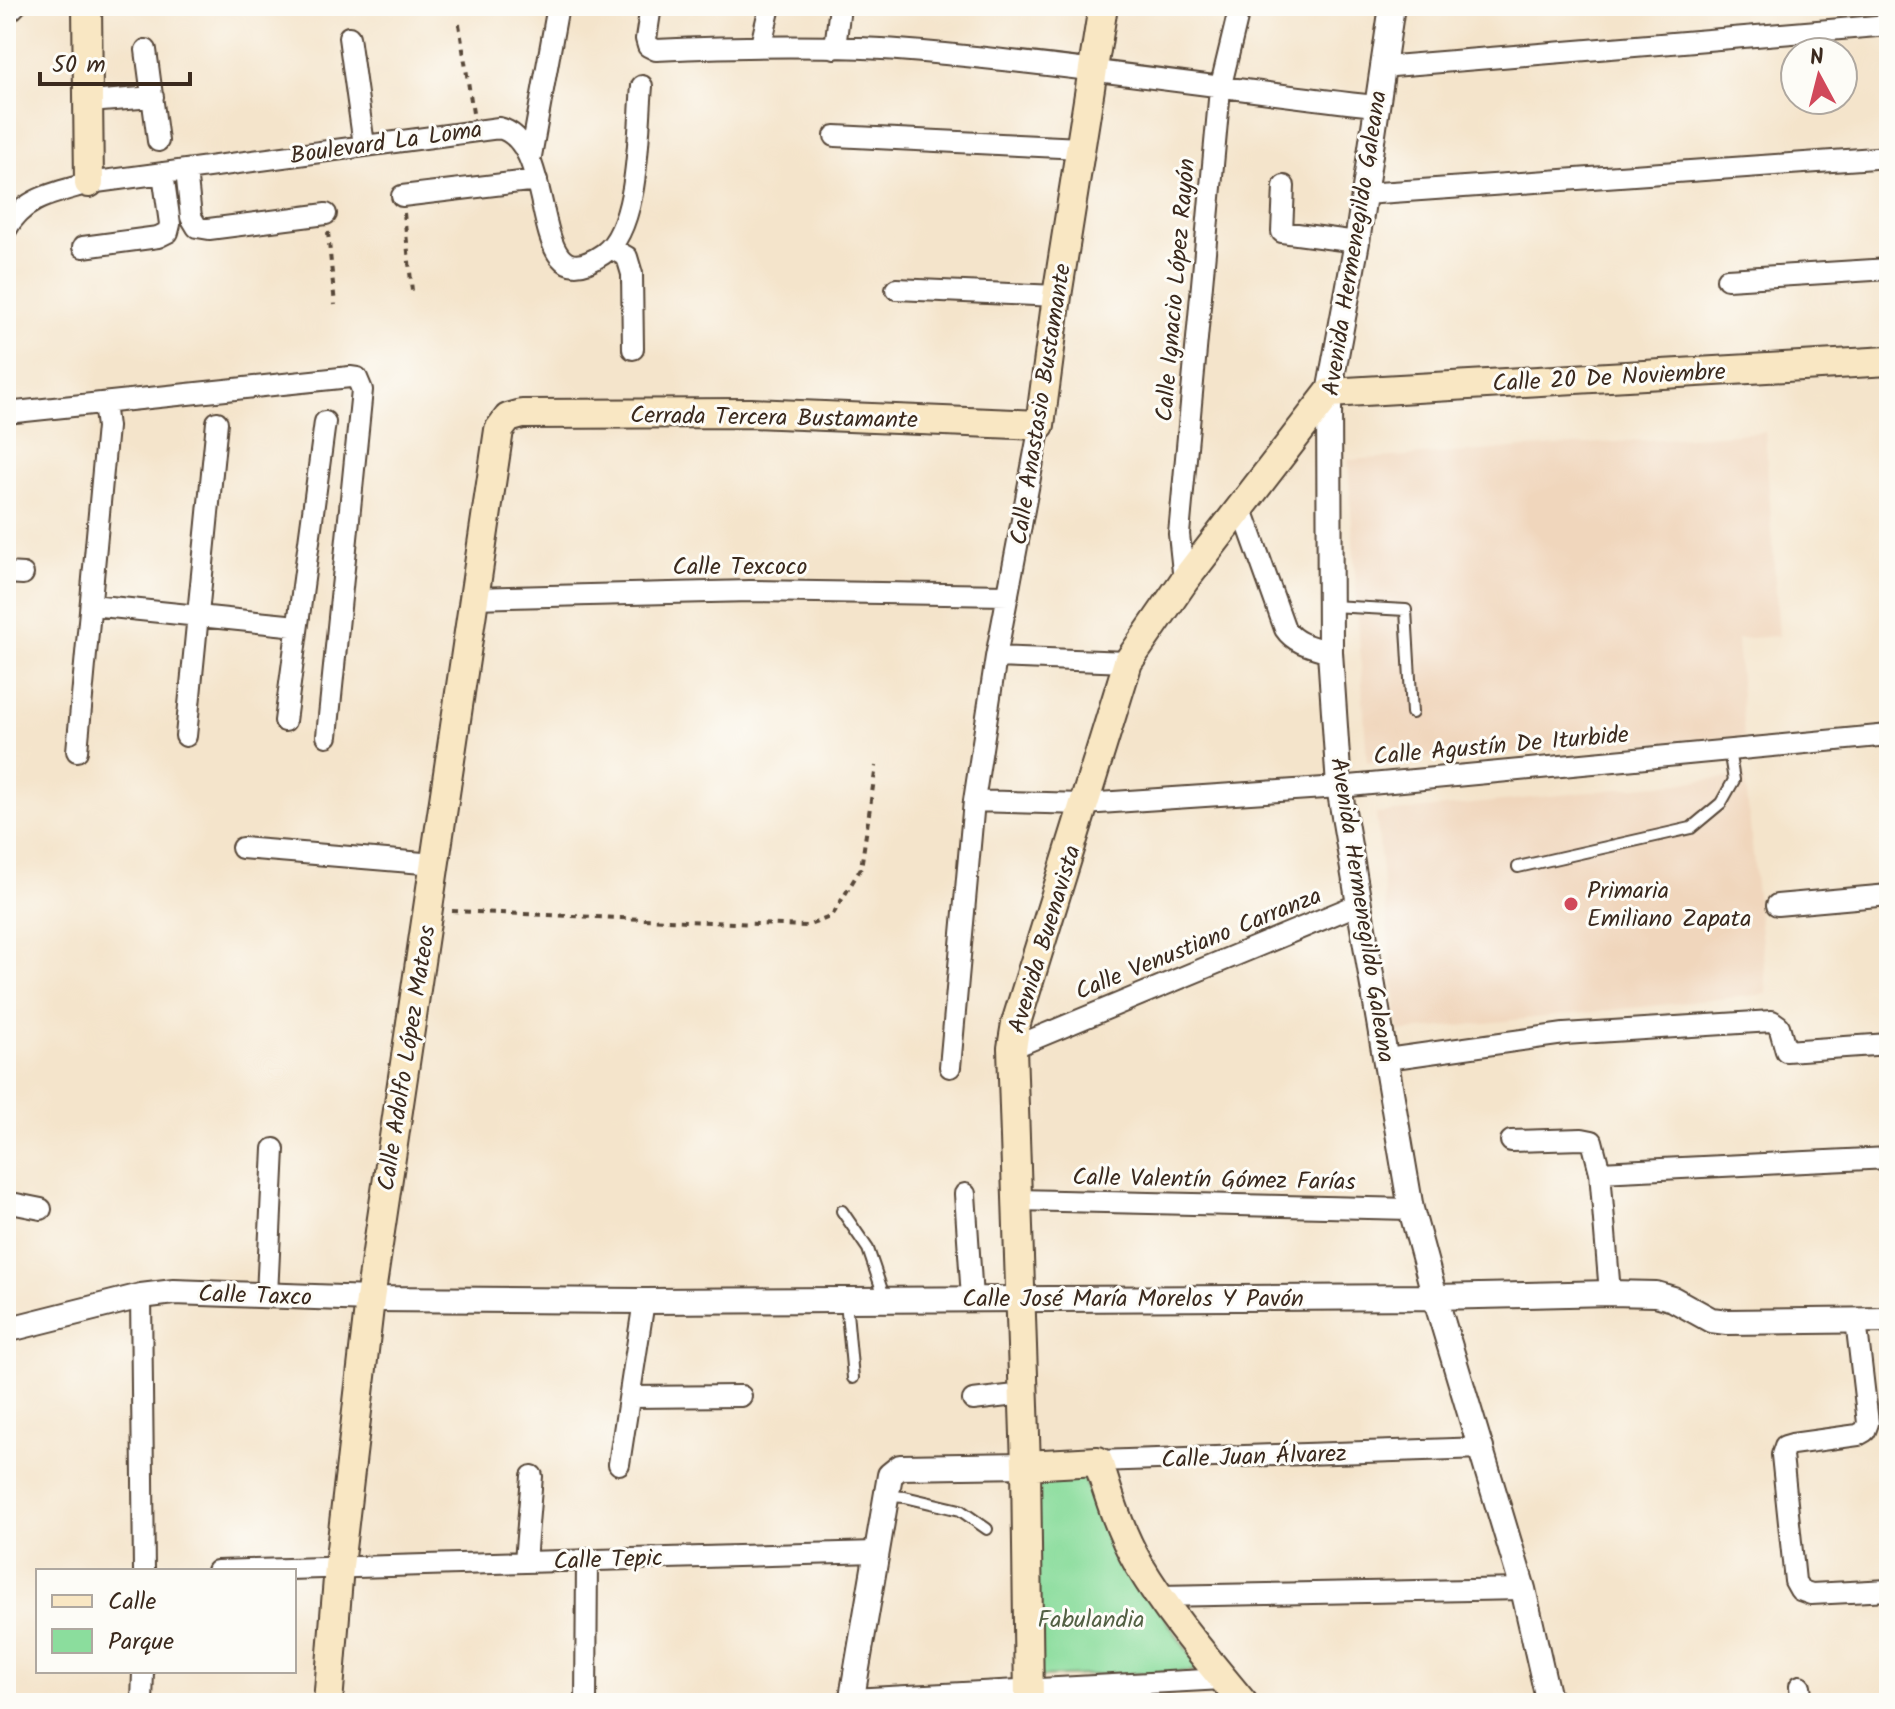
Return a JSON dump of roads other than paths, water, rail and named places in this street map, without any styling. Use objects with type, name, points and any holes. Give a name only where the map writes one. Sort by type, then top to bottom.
[{"type":"main road","points":[[87,6],[89,183]]},
{"type":"main road","name":"Calle Anastasio Bustamante","points":[[1040,425],[1103,6]]},
{"type":"main road","name":"Calle 20 De Noviembre","points":[[1329,393],[1889,361]]},
{"type":"main road","name":"Avenida Buenavista","points":[[1028,1696],[1026,1465],[1012,1048],[1016,1023],[1128,662],[1184,581],[1329,393]]},
{"type":"main road","name":"Cerrada Tercera Bustamante","points":[[508,418],[522,414],[751,413],[1040,425]]},
{"type":"main road","name":"Calle Adolfo López Mateos","points":[[328,1703],[339,1566],[370,1299],[499,430],[508,418]]},
{"type":"main road","points":[[1098,1461],[1116,1518],[1138,1563],[1159,1596],[1243,1703]]},
{"type":"main road","name":"Calle Juan Álvarez","points":[[1026,1465],[1098,1461]]},
{"type":"street","points":[[6,15],[15,6]]},
{"type":"street","points":[[558,6],[531,156],[552,247],[560,261],[575,266],[588,264],[611,248],[628,209],[642,86]]},
{"type":"street","points":[[651,6],[646,39],[648,46],[656,50],[761,45],[920,51],[1093,69],[1220,89],[1375,106]]},
{"type":"street","points":[[761,45],[770,6]]},
{"type":"street","points":[[835,48],[840,6]]},
{"type":"street","name":"Calle Ignacio López Rayón","points":[[1184,581],[1179,534],[1220,89],[1240,6]]},
{"type":"street","name":"Avenida Hermenegildo Galeana","points":[[1392,6],[1357,242],[1329,393],[1330,652],[1339,787],[1411,1209],[1523,1589],[1549,1703]]},
{"type":"street","points":[[1381,67],[1889,25]]},
{"type":"street","points":[[349,37],[364,145]]},
{"type":"street","points":[[146,50],[158,141]]},
{"type":"street","points":[[89,102],[153,97]]},
{"type":"street","name":"Boulevard La Loma","points":[[6,230],[12,219],[36,199],[89,183],[475,129],[509,130],[531,156]]},
{"type":"street","points":[[835,136],[1081,148]]},
{"type":"street","points":[[1364,194],[1889,157]]},
{"type":"street","points":[[186,170],[191,217],[197,227],[209,229],[326,214]]},
{"type":"street","points":[[83,247],[158,237],[168,232],[170,224],[163,173]]},
{"type":"street","points":[[402,196],[537,180]]},
{"type":"street","points":[[1284,186],[1282,228],[1285,235],[1357,242]]},
{"type":"street","points":[[611,248],[627,257],[632,274],[633,349]]},
{"type":"street","points":[[1727,279],[1889,269]]},
{"type":"street","points":[[896,289],[1057,296]]},
{"type":"street","points":[[6,413],[357,378],[360,383],[327,736]]},
{"type":"street","points":[[77,751],[107,427],[104,403]]},
{"type":"street","points":[[186,736],[217,422]]},
{"type":"street","points":[[285,721],[325,422]]},
{"type":"street","name":"Calle Anastasio Bustamante","points":[[950,1067],[974,801],[996,657],[1040,425]]},
{"type":"street","points":[[1242,509],[1285,629],[1291,638],[1330,652]]},
{"type":"street","name":"Calle Texcoco","points":[[473,598],[750,591],[1008,595]]},
{"type":"street","points":[[91,605],[297,626]]},
{"type":"street","points":[[996,657],[1128,662]]},
{"type":"street","name":"Calle Agustín De Iturbide","points":[[974,801],[1084,804],[1339,787],[1889,735]]},
{"type":"street","points":[[242,848],[435,864]]},
{"type":"street","points":[[1777,905],[1889,895]]},
{"type":"street","name":"Calle Venustiano Carranza","points":[[1012,1048],[1359,904]]},
{"type":"street","points":[[1387,1059],[1564,1034],[1772,1021],[1779,1026],[1786,1051],[1889,1044]]},
{"type":"street","points":[[1511,1141],[1592,1141],[1600,1172],[1610,1293]]},
{"type":"street","points":[[267,1295],[274,1149]]},
{"type":"street","points":[[1600,1172],[1889,1158]]},
{"type":"street","points":[[965,1194],[972,1298]]},
{"type":"street","name":"Calle Valentín Gómez Farías","points":[[1017,1200],[1411,1209]]},
{"type":"street","points":[[6,1202],[41,1209]]},
{"type":"street","name":"Calle Taxco","points":[[6,1330],[141,1296],[174,1292],[370,1299]]},
{"type":"street","name":"Calle José María Morelos Y Pavón","points":[[370,1299],[644,1301],[1435,1297],[1610,1293],[1656,1294],[1673,1299],[1711,1320],[1727,1322],[1889,1320]]},
{"type":"street","points":[[141,1296],[144,1569]]},
{"type":"street","points":[[619,1464],[644,1301]]},
{"type":"street","points":[[1856,1320],[1868,1423],[1865,1431],[1858,1435],[1785,1446],[1782,1455],[1795,1581],[1800,1590],[1811,1594],[1889,1590]]},
{"type":"street","points":[[973,1400],[1024,1394]]},
{"type":"street","points":[[630,1397],[741,1396]]},
{"type":"street","name":"Calle Juan Álvarez","points":[[1098,1461],[1483,1448]]},
{"type":"street","points":[[1026,1465],[893,1469],[851,1701],[1028,1696],[1223,1679]]},
{"type":"street","points":[[525,1561],[532,1476]]},
{"type":"street","name":"Calle Tepic","points":[[266,1569],[876,1552]]},
{"type":"street","points":[[586,1703],[587,1559]]},
{"type":"street","points":[[1159,1596],[1523,1589]]},
{"type":"street","points":[[130,1703],[142,1702],[143,1673]]},
{"type":"lane","points":[[1330,606],[1406,610],[1412,713]]},
{"type":"lane","points":[[1518,867],[1691,828],[1721,803],[1734,780],[1729,750]]},
{"type":"lane","points":[[842,1211],[868,1249],[885,1299]]},
{"type":"lane","points":[[846,1299],[853,1378]]},
{"type":"lane","points":[[887,1495],[960,1510],[987,1529]]},
{"type":"place","name":"Primaria Emiliano Zapata","points":[[1571,904]]},
{"type":"park label","name":"Fabulandia","points":[[1091,1619]]}]
